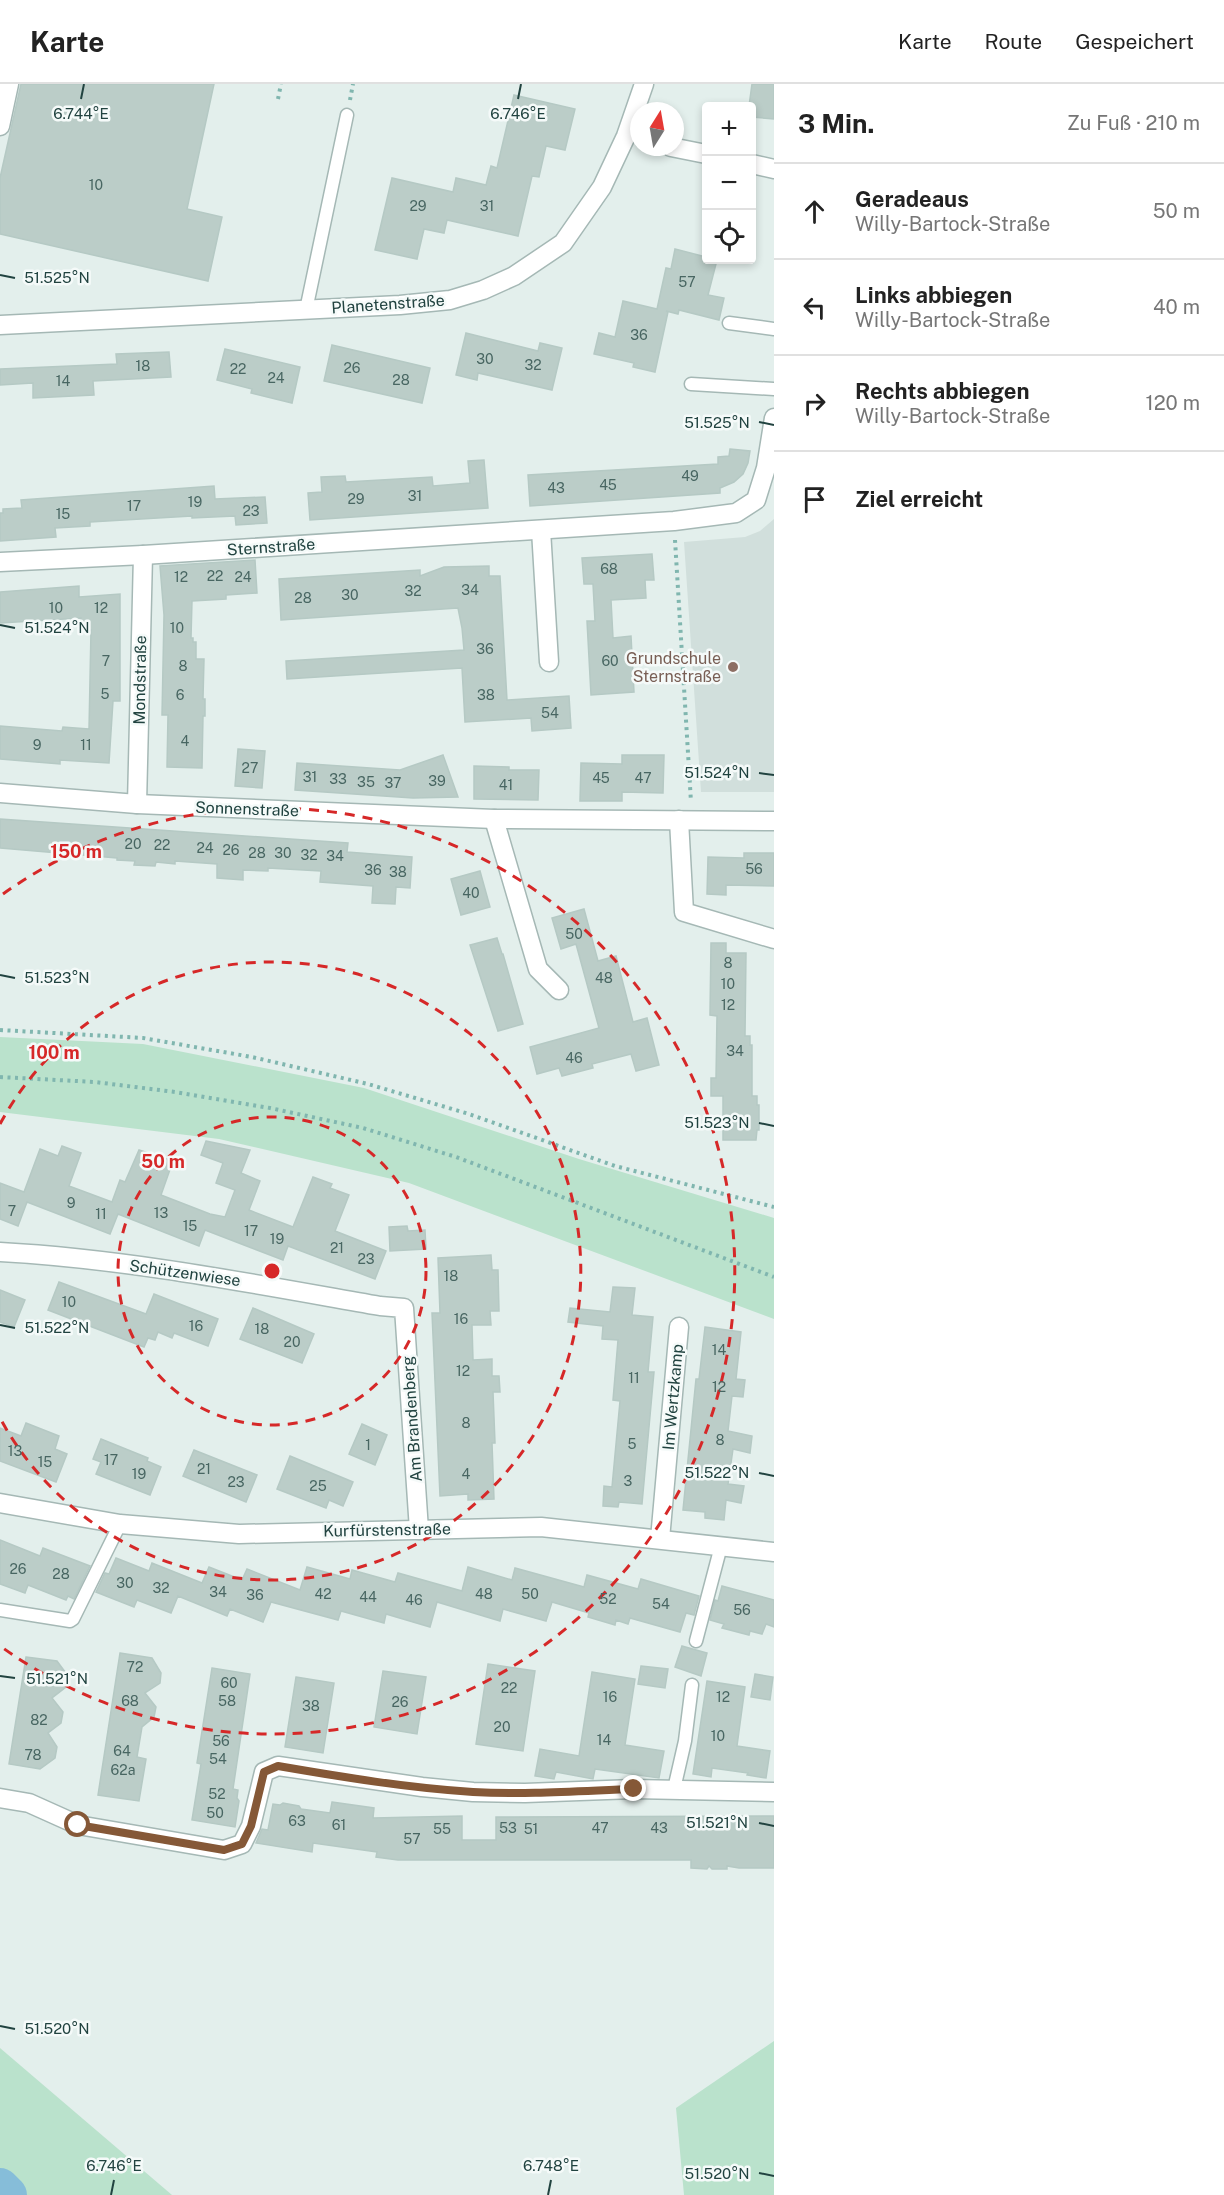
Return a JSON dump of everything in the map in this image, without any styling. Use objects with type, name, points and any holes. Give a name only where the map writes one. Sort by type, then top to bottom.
[{"type":"street","points":[[0,126],[9,84]]},
{"type":"street","name":"Planetenstraße","points":[[640,102],[644,84]]},
{"type":"street","name":"Planetenstraße","points":[[0,325],[400,305],[450,300],[483,290],[514,276],[563,243],[630,143]]},
{"type":"street","points":[[684,150],[702,153]]},
{"type":"street","points":[[756,165],[774,169]]},
{"type":"street","name":"Sternstraße","points":[[0,562],[541,530],[674,521],[736,513],[756,500],[766,468],[774,418]]},
{"type":"street","points":[[541,530],[549,662]]},
{"type":"street","name":"Mondstraße","points":[[137,804],[143,555]]},
{"type":"street","name":"Sonnenstraße","points":[[0,793],[137,804],[494,819],[774,821]]},
{"type":"street","points":[[494,819],[538,969],[559,990]]},
{"type":"street","points":[[686,820],[684,912],[774,939]]},
{"type":"street","name":"Schützenwiese","points":[[0,1252],[44,1254],[198,1274],[380,1306],[404,1308]]},
{"type":"street","name":"Am Brandenberg","points":[[404,1308],[419,1530]]},
{"type":"street","name":"Im Wertzkamp","points":[[660,1539],[680,1327]]},
{"type":"street","name":"Kurfürstenstraße","points":[[0,1503],[120,1524],[239,1534],[541,1527],[774,1552]]},
{"type":"street","points":[[0,1798],[29,1803],[78,1825],[224,1850],[242,1844],[251,1826],[264,1772],[278,1766],[473,1792],[674,1789],[774,1792]]},
{"type":"lane","name":"Planetenstraße","points":[[306,310],[347,115]]},
{"type":"lane","points":[[729,323],[774,328]]},
{"type":"lane","points":[[691,384],[774,389]]},
{"type":"lane","points":[[0,1610],[70,1621],[73,1619],[120,1524]]},
{"type":"lane","points":[[696,1641],[721,1546]]},
{"type":"lane","points":[[674,1789],[685,1741],[692,1685]]},
{"type":"path","points":[[278,99],[281,84]]},
{"type":"path","points":[[674,521],[686,820]]},
{"type":"path","points":[[0,1030],[143,1038],[252,1058],[357,1081],[469,1114],[615,1166],[774,1207]]},
{"type":"path","points":[[0,1077],[95,1082],[175,1092],[270,1108],[363,1128],[456,1157],[774,1277]]},
{"type":"shaded area","name":"Grundschule Sternstraße","points":[[774,519],[774,792],[701,792],[684,542],[745,537],[760,531]]},
{"type":"green space","points":[[0,1037],[143,1044],[364,1088],[579,1159],[774,1218],[774,1319],[409,1183],[219,1139],[0,1112]]},
{"type":"green space","points":[[774,2041],[774,2195],[684,2195],[676,2108]]},
{"type":"green space","points":[[0,2048],[172,2195],[0,2195]]},
{"type":"building","points":[[21,84],[214,84],[187,209],[222,217],[208,281],[0,234],[0,178]]},
{"type":"building","points":[[752,84],[774,84],[774,119],[756,117],[756,102],[750,102]]},
{"type":"building","points":[[514,95],[575,109],[565,150],[546,146],[539,177],[532,176],[518,236],[447,220],[444,233],[424,229],[417,259],[375,250],[392,178],[453,192],[456,178],[486,185],[491,166],[497,168]]},
{"type":"building","points":[[675,249],[702,256],[702,264],[716,264],[708,295],[724,298],[719,320],[679,310],[678,314],[666,311],[668,312],[655,372],[633,367],[634,363],[594,354],[599,333],[615,337],[623,301],[657,309],[666,268],[671,269]]},
{"type":"building","points":[[466,333],[538,351],[540,343],[562,348],[552,390],[478,373],[477,380],[456,375]]},
{"type":"building","points":[[332,345],[430,368],[422,403],[324,381]]},
{"type":"building","points":[[225,349],[300,367],[292,403],[251,393],[252,389],[217,380]]},
{"type":"building","points":[[169,352],[171,377],[93,381],[94,395],[33,398],[33,383],[0,385],[0,369],[117,364],[116,354]]},
{"type":"building","points":[[730,449],[750,451],[748,463],[743,474],[734,482],[720,488],[720,493],[530,506],[528,475],[718,464],[718,457],[729,456]]},
{"type":"building","points":[[484,460],[488,508],[310,520],[308,493],[322,492],[321,477],[345,476],[346,482],[432,477],[433,486],[470,483],[468,461]]},
{"type":"building","points":[[214,486],[215,499],[265,497],[267,523],[236,525],[235,516],[90,522],[90,526],[55,528],[56,537],[0,541],[0,513],[3,513],[3,509],[22,508],[21,500]]},
{"type":"building","points":[[652,554],[654,580],[645,580],[646,598],[611,600],[613,638],[631,636],[634,692],[591,695],[587,621],[595,621],[593,584],[584,584],[582,558]]},
{"type":"building","points":[[255,560],[257,593],[226,595],[226,599],[192,601],[191,638],[193,642],[196,642],[196,659],[204,659],[205,716],[203,716],[202,768],[167,767],[168,715],[162,715],[164,615],[160,566]]},
{"type":"building","points":[[489,566],[489,576],[500,576],[507,700],[569,696],[571,728],[532,731],[531,718],[465,722],[462,668],[287,679],[286,661],[464,650],[458,608],[281,620],[279,579],[420,570],[420,576],[444,567]]},
{"type":"building","points":[[79,586],[79,597],[120,594],[120,701],[113,701],[109,763],[60,760],[60,764],[0,759],[0,726],[62,731],[63,727],[89,729],[91,630],[82,630],[81,618],[0,623],[0,592]]},
{"type":"building","points":[[238,749],[265,751],[262,788],[235,786]]},
{"type":"building","points":[[443,755],[458,797],[413,798],[295,790],[297,763],[400,770]]},
{"type":"building","points":[[622,755],[664,755],[663,793],[622,792],[622,801],[580,801],[581,763],[622,764]]},
{"type":"building","points":[[474,766],[509,767],[509,770],[539,770],[538,800],[474,799]]},
{"type":"building","points":[[0,819],[348,843],[347,852],[412,857],[410,888],[396,887],[395,904],[372,903],[373,886],[320,882],[321,871],[268,868],[268,871],[243,870],[243,880],[217,878],[217,864],[175,861],[175,864],[156,862],[155,866],[134,865],[135,861],[117,860],[117,858],[0,848]]},
{"type":"building","points":[[744,853],[774,853],[774,886],[726,885],[726,895],[707,894],[708,857],[744,858]]},
{"type":"building","points":[[480,871],[490,907],[461,915],[451,879]]},
{"type":"building","points":[[584,909],[598,961],[616,956],[633,1022],[647,1018],[659,1065],[636,1071],[631,1054],[592,1064],[593,1068],[562,1076],[559,1068],[537,1074],[530,1047],[599,1028],[576,944],[561,949],[552,918]]},
{"type":"building","points":[[497,938],[523,1024],[498,1031],[470,945]]},
{"type":"building","points":[[711,943],[726,943],[726,953],[746,953],[745,1036],[750,1036],[750,1045],[752,1045],[752,1096],[757,1096],[757,1105],[759,1105],[759,1130],[757,1130],[756,1140],[723,1140],[723,1096],[711,1096],[711,1078],[716,1078],[717,1016],[710,1015]]},
{"type":"building","points":[[206,1141],[250,1150],[241,1173],[260,1181],[249,1210],[293,1227],[313,1177],[332,1184],[330,1188],[349,1195],[335,1231],[386,1251],[375,1279],[288,1246],[283,1260],[205,1230],[199,1246],[118,1214],[110,1234],[27,1202],[18,1226],[0,1219],[0,1183],[24,1192],[40,1149],[58,1156],[62,1146],[81,1153],[69,1186],[112,1202],[120,1180],[125,1182],[139,1150],[173,1161],[161,1195],[210,1214],[225,1217],[235,1190],[216,1183],[223,1163],[201,1155]]},
{"type":"building","points":[[407,1226],[408,1231],[425,1230],[426,1249],[390,1251],[389,1227]]},
{"type":"building","points":[[491,1255],[492,1270],[498,1270],[499,1311],[490,1311],[491,1325],[472,1325],[473,1360],[492,1359],[492,1376],[499,1376],[500,1392],[493,1392],[494,1499],[468,1500],[468,1494],[440,1496],[432,1313],[440,1313],[438,1258]]},
{"type":"building","points":[[59,1282],[146,1314],[154,1294],[218,1319],[208,1346],[174,1333],[172,1338],[158,1332],[155,1340],[148,1338],[144,1347],[48,1310]]},
{"type":"building","points":[[613,1287],[635,1288],[632,1315],[653,1317],[648,1372],[654,1372],[642,1504],[619,1502],[618,1507],[603,1506],[604,1486],[612,1487],[620,1401],[613,1400],[618,1340],[602,1339],[603,1326],[568,1322],[570,1308],[610,1312]]},
{"type":"building","points":[[0,1290],[25,1300],[14,1327],[0,1322]]},
{"type":"building","points":[[253,1308],[314,1334],[302,1363],[240,1339]]},
{"type":"building","points":[[705,1327],[741,1332],[736,1379],[745,1380],[743,1397],[732,1396],[728,1431],[752,1436],[750,1453],[733,1449],[728,1484],[744,1486],[741,1503],[726,1500],[724,1520],[705,1518],[705,1512],[683,1510],[696,1379],[699,1379]]},
{"type":"building","points":[[26,1423],[59,1436],[55,1449],[67,1454],[56,1482],[0,1461],[0,1428],[21,1436]]},
{"type":"building","points":[[362,1424],[387,1435],[375,1465],[349,1454]]},
{"type":"building","points":[[101,1439],[148,1458],[147,1461],[161,1467],[150,1495],[96,1474],[101,1462],[93,1459]]},
{"type":"building","points":[[194,1450],[257,1475],[246,1502],[183,1476]]},
{"type":"building","points":[[290,1456],[353,1482],[343,1506],[329,1500],[326,1508],[277,1489]]},
{"type":"building","points":[[0,1540],[40,1556],[43,1548],[90,1566],[74,1599],[68,1596],[66,1600],[28,1585],[25,1593],[0,1584]]},
{"type":"building","points":[[116,1558],[149,1571],[152,1563],[202,1583],[209,1567],[242,1580],[247,1569],[300,1590],[307,1567],[350,1579],[352,1570],[395,1582],[398,1573],[462,1591],[468,1567],[512,1580],[515,1568],[584,1587],[587,1575],[638,1589],[641,1579],[699,1596],[694,1615],[686,1613],[680,1632],[630,1618],[628,1624],[616,1620],[615,1625],[588,1617],[589,1613],[552,1602],[546,1621],[503,1609],[500,1621],[437,1602],[430,1627],[386,1614],[384,1623],[341,1611],[338,1620],[271,1602],[263,1622],[230,1609],[227,1616],[178,1596],[171,1613],[137,1600],[134,1607],[96,1592],[105,1573],[109,1574]]},
{"type":"building","points":[[722,1586],[774,1600],[774,1627],[766,1624],[762,1634],[750,1631],[749,1635],[722,1628],[724,1624],[710,1620],[715,1600],[718,1601]]},
{"type":"building","points":[[682,1646],[707,1653],[701,1676],[675,1667]]},
{"type":"building","points":[[120,1653],[152,1658],[161,1673],[160,1683],[145,1693],[156,1707],[154,1717],[142,1727],[137,1757],[146,1759],[139,1801],[98,1795]]},
{"type":"building","points":[[26,1657],[57,1661],[68,1676],[66,1687],[52,1698],[63,1712],[61,1723],[48,1733],[57,1747],[55,1758],[40,1769],[9,1764]]},
{"type":"building","points":[[488,1664],[535,1671],[523,1751],[476,1744]]},
{"type":"building","points":[[641,1666],[668,1669],[665,1688],[638,1684]]},
{"type":"building","points":[[212,1668],[250,1674],[233,1789],[238,1790],[239,1801],[235,1827],[192,1820],[201,1764],[197,1763]]},
{"type":"building","points":[[383,1671],[426,1677],[417,1734],[374,1727]]},
{"type":"building","points":[[592,1672],[635,1679],[625,1745],[664,1751],[659,1778],[595,1769],[593,1779],[556,1772],[554,1779],[535,1776],[540,1749],[579,1756]]},
{"type":"building","points":[[755,1674],[773,1677],[770,1700],[751,1697]]},
{"type":"building","points":[[296,1677],[334,1683],[323,1753],[285,1747]]},
{"type":"building","points":[[707,1681],[745,1687],[737,1746],[770,1751],[766,1778],[712,1768],[711,1777],[693,1774]]},
{"type":"building","points":[[332,1802],[374,1808],[373,1818],[462,1816],[462,1840],[496,1840],[496,1817],[774,1816],[774,1868],[727,1866],[727,1869],[712,1869],[709,1866],[707,1869],[691,1868],[691,1860],[398,1860],[376,1857],[377,1852],[313,1843],[312,1852],[256,1843],[262,1829],[268,1830],[273,1804],[283,1803],[299,1806],[301,1809],[330,1813]]},
{"type":"waterway","points":[[0,2187],[8,2195]]},
{"type":"place","name":"Grundschule Sternstraße","points":[[733,667]]},
{"type":"route","points":[[78,1825],[224,1850],[242,1844],[251,1826],[259,1784],[264,1772],[278,1766],[473,1792],[634,1789]]}]
